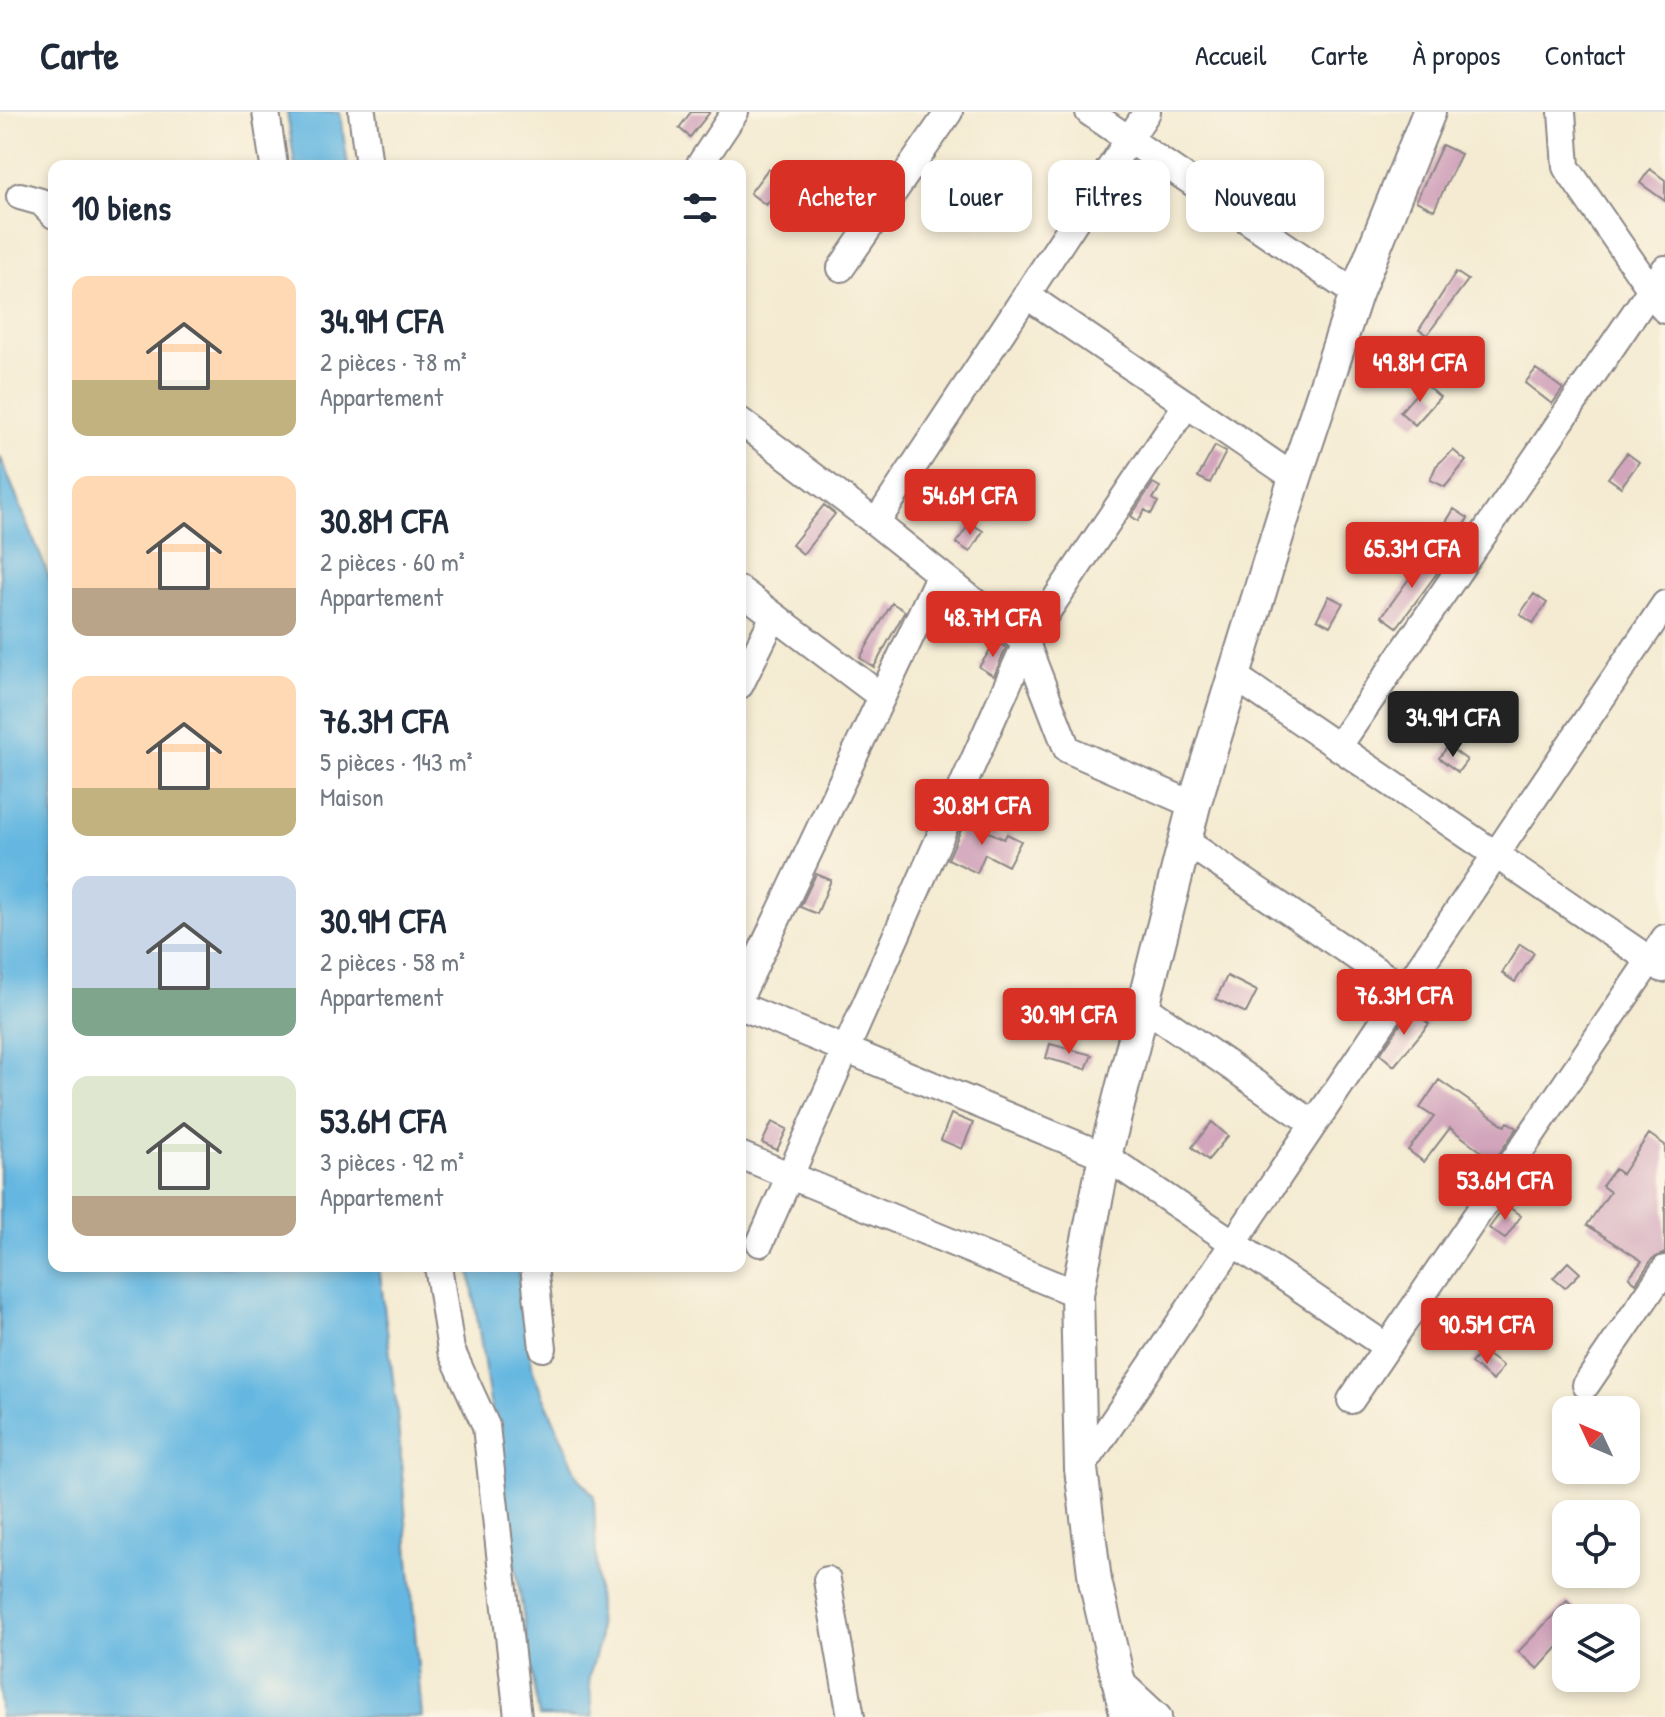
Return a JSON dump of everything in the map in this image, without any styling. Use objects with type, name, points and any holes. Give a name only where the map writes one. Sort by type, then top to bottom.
[{"type":"main road","points":[[1127,1717],[1095,1581],[1081,1469],[1077,1294],[1105,1156],[1194,805],[1295,478],[1356,294],[1429,112]]},
{"type":"street","points":[[266,112],[273,160]]},
{"type":"street","points":[[362,112],[368,160]]},
{"type":"street","points":[[703,160],[735,112]]},
{"type":"street","points":[[841,268],[949,112]]},
{"type":"street","points":[[1089,112],[1356,294]]},
{"type":"street","points":[[876,523],[1147,112]]},
{"type":"street","points":[[1338,747],[1660,289],[1566,167],[1562,112]]},
{"type":"street","points":[[20,196],[41,202],[48,209]]},
{"type":"street","points":[[1026,295],[1295,478]]},
{"type":"street","points":[[760,1243],[1026,643],[1187,404]]},
{"type":"street","points":[[746,426],[876,523],[1026,643],[1067,749],[1194,805]]},
{"type":"street","points":[[746,984],[940,574]]},
{"type":"street","points":[[746,595],[882,697]]},
{"type":"street","points":[[1081,1469],[1665,604]]},
{"type":"street","points":[[746,673],[774,616]]},
{"type":"street","points":[[1233,675],[1658,966]]},
{"type":"street","points":[[1185,841],[1405,990]]},
{"type":"street","points":[[1351,1400],[1658,966],[1665,938]]},
{"type":"street","points":[[1143,1006],[1314,1124]]},
{"type":"street","points":[[746,1008],[1105,1156],[1235,1241],[1387,1347]]},
{"type":"street","points":[[746,1158],[1077,1294]]},
{"type":"street","points":[[1586,1385],[1665,1269]]},
{"type":"street","points":[[439,1272],[451,1350],[486,1426],[518,1717]]},
{"type":"street","points":[[535,1272],[543,1348]]},
{"type":"street","points":[[827,1580],[851,1717]]},
{"type":"street","points":[[1117,1679],[1158,1717]]},
{"type":"water","points":[[287,112],[340,112],[347,160],[294,160]]},
{"type":"water","points":[[0,456],[48,574],[48,1272],[380,1272],[397,1411],[422,1717],[0,1717]]},
{"type":"water","points":[[470,1272],[518,1272],[533,1372],[579,1478],[594,1496],[599,1642],[589,1678],[593,1717],[539,1717]]},
{"type":"building","points":[[691,112],[710,112],[690,137],[679,128]]},
{"type":"building","points":[[1442,145],[1461,154],[1434,210],[1416,201]]},
{"type":"building","points":[[768,169],[770,171],[770,200],[766,205],[750,193]]},
{"type":"building","points":[[1650,169],[1665,180],[1665,201],[1640,183]]},
{"type":"building","points":[[1456,272],[1468,280],[1427,335],[1419,330]]},
{"type":"building","points":[[1536,369],[1563,389],[1552,404],[1525,383]]},
{"type":"building","points":[[1425,384],[1440,397],[1415,425],[1400,412]]},
{"type":"building","points":[[1215,446],[1226,452],[1210,483],[1198,477]]},
{"type":"building","points":[[1453,450],[1466,461],[1445,487],[1430,480],[1436,466]]},
{"type":"building","points":[[1627,453],[1639,462],[1621,487],[1608,478]]},
{"type":"building","points":[[1153,483],[1160,487],[1153,499],[1158,502],[1151,514],[1145,510],[1138,521],[1131,516]]},
{"type":"building","points":[[824,505],[835,514],[803,554],[792,545]]},
{"type":"building","points":[[1454,509],[1468,518],[1457,536],[1443,527]]},
{"type":"building","points":[[970,523],[983,531],[970,552],[956,543]]},
{"type":"building","points":[[1427,554],[1443,565],[1397,627],[1382,616]]},
{"type":"building","points":[[1534,594],[1547,603],[1533,623],[1520,614]]},
{"type":"building","points":[[1329,596],[1343,603],[1330,626],[1317,619]]},
{"type":"building","points":[[892,603],[905,611],[874,667],[860,658]]},
{"type":"building","points":[[996,641],[1006,648],[994,676],[979,667]]},
{"type":"building","points":[[1448,746],[1467,760],[1458,772],[1439,758]]},
{"type":"building","points":[[965,821],[1004,839],[1007,834],[1021,841],[1008,866],[985,854],[977,873],[948,859]]},
{"type":"building","points":[[816,874],[831,880],[817,914],[800,907]]},
{"type":"building","points":[[1520,944],[1534,953],[1515,982],[1502,973]]},
{"type":"building","points":[[1227,976],[1257,991],[1246,1013],[1216,999]]},
{"type":"building","points":[[1411,1009],[1429,1024],[1394,1066],[1380,1054]]},
{"type":"building","points":[[1050,1044],[1092,1055],[1086,1069],[1046,1058]]},
{"type":"building","points":[[1439,1080],[1505,1126],[1508,1122],[1517,1128],[1494,1161],[1450,1128],[1424,1162],[1408,1150],[1434,1117],[1420,1108]]},
{"type":"building","points":[[951,1114],[973,1123],[962,1149],[941,1140]]},
{"type":"building","points":[[772,1122],[787,1129],[777,1150],[762,1143]]},
{"type":"building","points":[[1212,1122],[1228,1136],[1208,1160],[1192,1147]]},
{"type":"building","points":[[1649,1134],[1665,1145],[1665,1253],[1652,1259],[1636,1283],[1629,1277],[1642,1261],[1587,1225],[1610,1192],[1602,1186],[1615,1169],[1622,1174]]},
{"type":"building","points":[[1506,1205],[1521,1216],[1505,1239],[1489,1228]]},
{"type":"building","points":[[1568,1262],[1580,1273],[1565,1288],[1553,1278]]},
{"type":"building","points":[[1482,1351],[1503,1366],[1493,1381],[1471,1363]]},
{"type":"building","points":[[1552,1617],[1552,1654],[1538,1669],[1518,1652]]}]
